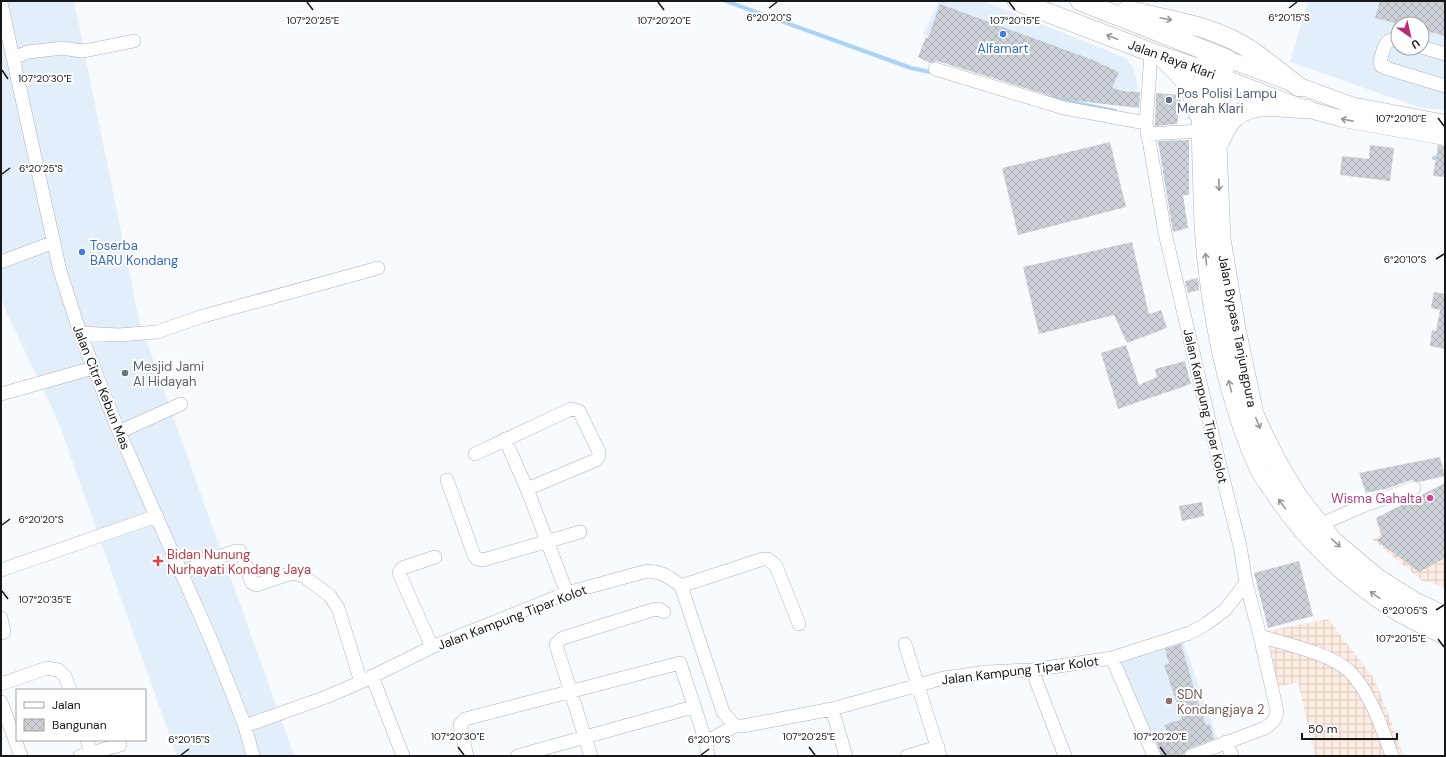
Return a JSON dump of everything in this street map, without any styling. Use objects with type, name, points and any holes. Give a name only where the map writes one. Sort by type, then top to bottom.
[{"type":"highway","name":"Jalan Raya Klari","points":[[1018,1],[1204,71],[1224,68]]},
{"type":"highway","name":"Jalan Raya Klari","points":[[1080,1],[1208,52],[1224,68]]},
{"type":"highway","points":[[1087,1],[1188,23],[1221,35],[1252,50],[1299,87]]},
{"type":"highway","name":"Jalan Bypass Tanjungpura","points":[[1208,52],[1204,71],[1201,131],[1204,231],[1208,273],[1214,317],[1234,402],[1260,471],[1305,534],[1330,559],[1359,584],[1397,611],[1445,635]]},
{"type":"highway","points":[[1156,54],[1183,77],[1194,98],[1201,131]]},
{"type":"highway","name":"Jalan Bypass Tanjungpura","points":[[1224,68],[1217,146],[1221,239],[1236,329],[1254,414],[1264,438],[1298,498],[1333,541],[1377,578],[1413,601],[1445,616]]},
{"type":"highway","points":[[1217,146],[1230,123],[1244,110],[1263,106],[1306,110]]},
{"type":"main road","name":"Jalan Raya Klari","points":[[1224,68],[1299,87],[1351,105],[1445,123]]},
{"type":"main road","name":"Jalan Raya Klari","points":[[1224,68],[1306,110],[1343,120],[1445,138]]},
{"type":"street","name":"Jalan Citra Kebun Mas","points":[[1,3],[2,18],[14,58],[60,272],[80,333],[119,432],[212,642],[245,726],[253,756]]},
{"type":"street","points":[[1390,40],[1386,42],[1380,62],[1381,66],[1445,86]]},
{"type":"street","points":[[14,58],[28,52],[63,48],[89,50],[134,41]]},
{"type":"street","points":[[1430,49],[1445,54]]},
{"type":"street","name":"Jalan Kampung Tipar Kolot","points":[[735,726],[743,726],[832,709],[944,678],[987,672],[1032,670],[1112,658],[1190,633],[1206,624],[1225,610],[1246,583],[1240,546],[1165,233],[1146,128],[1150,84],[1156,54]]},
{"type":"street","points":[[935,69],[1064,108],[1146,128],[1201,131]]},
{"type":"street","points":[[1,262],[54,242]]},
{"type":"street","points":[[80,333],[119,335],[157,332],[200,318],[378,268]]},
{"type":"street","points":[[1,394],[93,368]]},
{"type":"street","points":[[119,432],[181,404]]},
{"type":"street","points":[[475,454],[571,409],[578,411],[599,452],[599,456],[596,460],[527,489]]},
{"type":"street","points":[[505,439],[527,489],[567,593]]},
{"type":"street","points":[[447,480],[474,555],[478,559],[483,560],[580,532]]},
{"type":"street","points":[[1319,525],[1365,505],[1414,488]]},
{"type":"street","points":[[1,570],[157,516]]},
{"type":"street","points":[[182,572],[235,551],[240,551],[252,583],[256,585],[292,573],[305,577],[330,596],[338,608],[366,679],[403,756]]},
{"type":"street","points":[[432,647],[399,573],[402,568],[435,558]]},
{"type":"street","points":[[706,742],[735,726],[723,712],[681,586],[763,559],[768,559],[776,566],[799,624]]},
{"type":"street","name":"Jalan Kampung Tipar Kolot","points":[[245,726],[296,709],[366,679],[432,647],[567,593],[648,571],[666,575],[681,586]]},
{"type":"street","points":[[1191,756],[1265,728],[1271,724],[1276,717],[1260,636],[1246,583]]},
{"type":"street","points":[[591,756],[556,645],[560,639],[652,610],[659,609],[664,612]]},
{"type":"street","points":[[1,618],[4,629],[4,632],[1,633]]},
{"type":"street","points":[[1260,636],[1318,654],[1332,660],[1348,670],[1362,686],[1370,701],[1392,756]]},
{"type":"street","points":[[905,644],[939,751],[907,756]]},
{"type":"street","points":[[1112,658],[1154,756]]},
{"type":"street","points":[[467,756],[460,725],[465,719],[680,663],[706,742],[708,756]]},
{"type":"street","points":[[1,684],[47,668],[58,670],[65,676],[70,689]]},
{"type":"street","points":[[1032,670],[1066,756]]},
{"type":"street","points":[[1,702],[21,756]]},
{"type":"street","points":[[517,756],[694,707]]},
{"type":"street","points":[[832,709],[846,756]]},
{"type":"street","points":[[87,741],[88,755],[120,745]]},
{"type":"street","points":[[1226,742],[1232,756]]},
{"type":"shaded area","points":[[1,1],[74,1],[139,320],[294,756],[177,756],[58,421],[5,309],[1,295]]},
{"type":"shaded area","points":[[939,1],[983,1],[1126,58],[1134,69],[1138,87],[1136,91],[1079,86],[953,46],[923,34]]},
{"type":"shaded area","points":[[1308,1],[1445,1],[1445,110],[1419,107],[1290,62]]},
{"type":"shaded area","points":[[1445,505],[1445,589],[1429,581],[1425,583],[1372,539]]},
{"type":"shaded area","points":[[1328,619],[1375,680],[1404,756],[1315,756],[1298,682],[1278,687],[1267,631]]},
{"type":"shaded area","name":"SDN Kondangjaya 2","points":[[1182,638],[1219,743],[1185,756],[1157,756],[1117,659]]},
{"type":"building","points":[[1380,1],[1445,1],[1445,36],[1430,32],[1430,16],[1390,16],[1390,22],[1375,18]]},
{"type":"building","points":[[940,4],[1093,60],[1119,72],[1112,88],[1124,91],[1140,92],[1139,108],[1061,99],[937,61],[930,63],[918,57],[926,37],[928,38]]},
{"type":"building","points":[[1156,93],[1180,95],[1181,98],[1177,124],[1155,126]]},
{"type":"building","points":[[1189,140],[1189,195],[1183,195],[1188,228],[1173,232],[1158,141]]},
{"type":"building","points":[[1110,142],[1126,207],[1018,235],[1002,168]]},
{"type":"building","points":[[1370,145],[1394,148],[1390,181],[1340,175],[1342,156],[1369,159]]},
{"type":"building","points":[[1438,145],[1445,146],[1445,177],[1433,176]]},
{"type":"building","points":[[1132,242],[1149,314],[1161,310],[1167,328],[1127,343],[1114,315],[1039,334],[1023,267]]},
{"type":"building","points":[[1198,278],[1199,290],[1188,293],[1185,281]]},
{"type":"building","points":[[1434,292],[1445,294],[1445,349],[1430,346],[1432,330],[1436,331],[1440,310],[1431,308]]},
{"type":"building","points":[[1126,345],[1139,385],[1157,377],[1155,369],[1185,361],[1191,384],[1118,409],[1101,353]]},
{"type":"building","points":[[1440,457],[1445,476],[1419,482],[1411,480],[1389,488],[1366,493],[1359,473]]},
{"type":"building","points":[[1445,483],[1445,558],[1419,572],[1376,540],[1382,537],[1376,518]]},
{"type":"building","points":[[1202,502],[1204,516],[1182,521],[1179,506]]},
{"type":"building","points":[[1299,561],[1313,616],[1268,628],[1254,573]]},
{"type":"building","points":[[1181,644],[1199,705],[1206,725],[1210,724],[1214,739],[1188,749],[1181,756],[1162,756],[1156,741],[1169,737],[1164,725],[1182,719],[1164,665],[1169,664],[1165,649]]},
{"type":"waterway","points":[[726,1],[911,68],[930,72]]},
{"type":"waterway","points":[[1047,97],[1115,111]]},
{"type":"waterway","points":[[1434,158],[1445,160]]},
{"type":"place","name":"Alfamart","points":[[1003,34]]},
{"type":"place","name":"Pos Polisi Lampu Merah Klari","points":[[1169,100]]},
{"type":"place","name":"Toserba BARU Kondang","points":[[82,252]]},
{"type":"place","name":"Mesjid Jami Al Hidayah","points":[[125,373]]},
{"type":"place","name":"Wisma Gahalta","points":[[1430,498]]},
{"type":"place","name":"Bidan Nunung Nurhayati Kondang Jaya","points":[[158,561]]},
{"type":"place","name":"SDN Kondangjaya 2","points":[[1169,701]]}]
